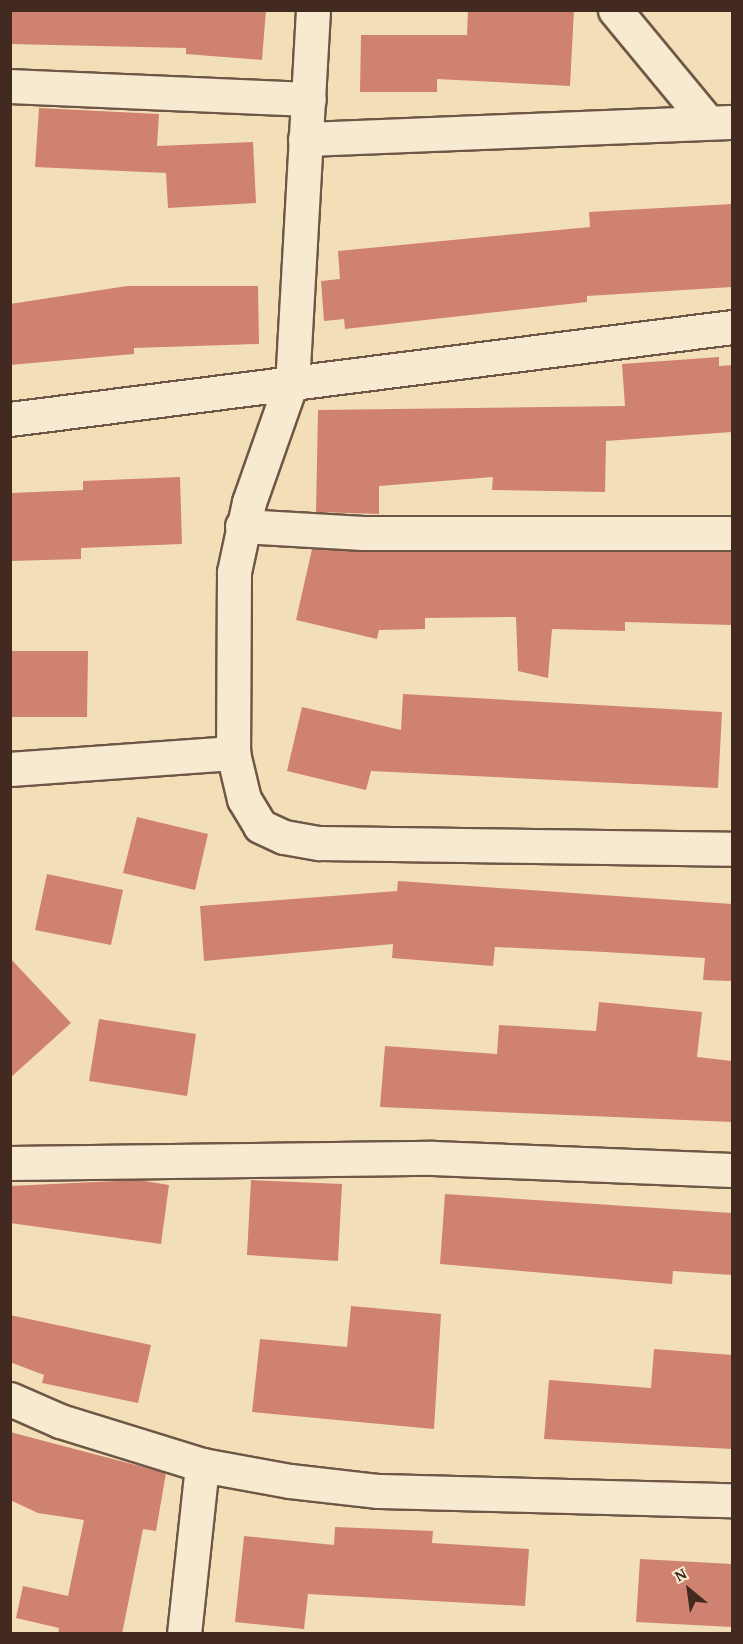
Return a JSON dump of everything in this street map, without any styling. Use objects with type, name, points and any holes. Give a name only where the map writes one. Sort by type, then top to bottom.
[{"type":"street","points":[[313,10],[292,380],[242,526],[234,572],[233,753],[244,799],[260,826],[284,837],[319,843],[732,849]]},
{"type":"street","points":[[615,10],[719,121]]},
{"type":"street","points":[[10,86],[309,99]]},
{"type":"street","points":[[305,139],[719,121]]},
{"type":"street","points":[[10,419],[292,380],[732,327]]},
{"type":"street","points":[[242,526],[363,533],[732,533]]},
{"type":"street","points":[[10,769],[233,753]]},
{"type":"street","points":[[10,1163],[433,1158],[732,1170]]},
{"type":"street","points":[[10,1399],[60,1421],[202,1465],[378,1491],[732,1500]]},
{"type":"street","points":[[184,1634],[202,1465]]},
{"type":"building","points":[[10,10],[266,10],[262,60],[186,54],[186,48],[10,44]]},
{"type":"building","points":[[468,10],[574,10],[570,86],[437,79],[437,92],[360,92],[361,35],[467,35]]},
{"type":"building","points":[[39,108],[159,114],[157,146],[253,142],[256,203],[168,208],[166,173],[35,167]]},
{"type":"building","points":[[732,204],[732,287],[587,296],[587,302],[345,329],[344,319],[324,321],[321,281],[340,279],[338,251],[590,227],[589,212]]},
{"type":"building","points":[[127,286],[258,286],[259,344],[134,348],[134,354],[10,365],[10,304]]},
{"type":"building","points":[[719,357],[719,366],[732,365],[732,432],[606,441],[605,492],[492,490],[493,477],[379,486],[379,514],[316,512],[318,410],[625,406],[622,364]]},
{"type":"building","points":[[180,477],[182,544],[81,548],[81,559],[10,561],[10,493],[83,490],[83,481]]},
{"type":"building","points":[[312,549],[732,552],[732,625],[625,622],[625,631],[552,629],[548,678],[518,671],[516,617],[425,618],[425,629],[379,630],[377,639],[296,620]]},
{"type":"building","points":[[10,651],[88,651],[87,717],[10,717]]},
{"type":"building","points":[[403,694],[722,712],[718,788],[371,771],[366,790],[287,771],[302,707],[401,730]]},
{"type":"building","points":[[137,817],[208,834],[195,890],[123,873]]},
{"type":"building","points":[[47,874],[123,890],[111,945],[35,930]]},
{"type":"building","points":[[398,881],[732,904],[732,981],[703,980],[705,958],[495,947],[493,966],[392,958],[393,944],[204,961],[200,906],[397,891]]},
{"type":"building","points":[[10,958],[71,1023],[10,1078]]},
{"type":"building","points":[[599,1002],[702,1012],[697,1057],[732,1061],[732,1122],[380,1107],[385,1046],[497,1054],[499,1025],[596,1031]]},
{"type":"building","points":[[99,1019],[196,1034],[187,1096],[89,1081]]},
{"type":"building","points":[[138,1180],[169,1185],[161,1244],[10,1223],[10,1186]]},
{"type":"building","points":[[251,1180],[342,1184],[338,1261],[247,1255]]},
{"type":"building","points":[[445,1194],[732,1213],[732,1275],[673,1271],[672,1284],[440,1264]]},
{"type":"building","points":[[351,1306],[441,1314],[434,1429],[252,1412],[260,1339],[347,1347]]},
{"type":"building","points":[[10,1315],[151,1345],[138,1403],[42,1383],[44,1375],[10,1362]]},
{"type":"building","points":[[654,1349],[732,1355],[732,1449],[544,1439],[549,1380],[651,1388]]},
{"type":"building","points":[[10,1432],[166,1473],[156,1531],[143,1529],[122,1634],[58,1634],[59,1628],[16,1618],[23,1586],[68,1596],[84,1520],[38,1513],[10,1500]]},
{"type":"building","points":[[335,1527],[433,1531],[432,1543],[529,1549],[525,1606],[308,1594],[304,1629],[235,1622],[244,1536],[334,1545]]},
{"type":"building","points":[[640,1559],[732,1564],[732,1627],[636,1622]]}]
